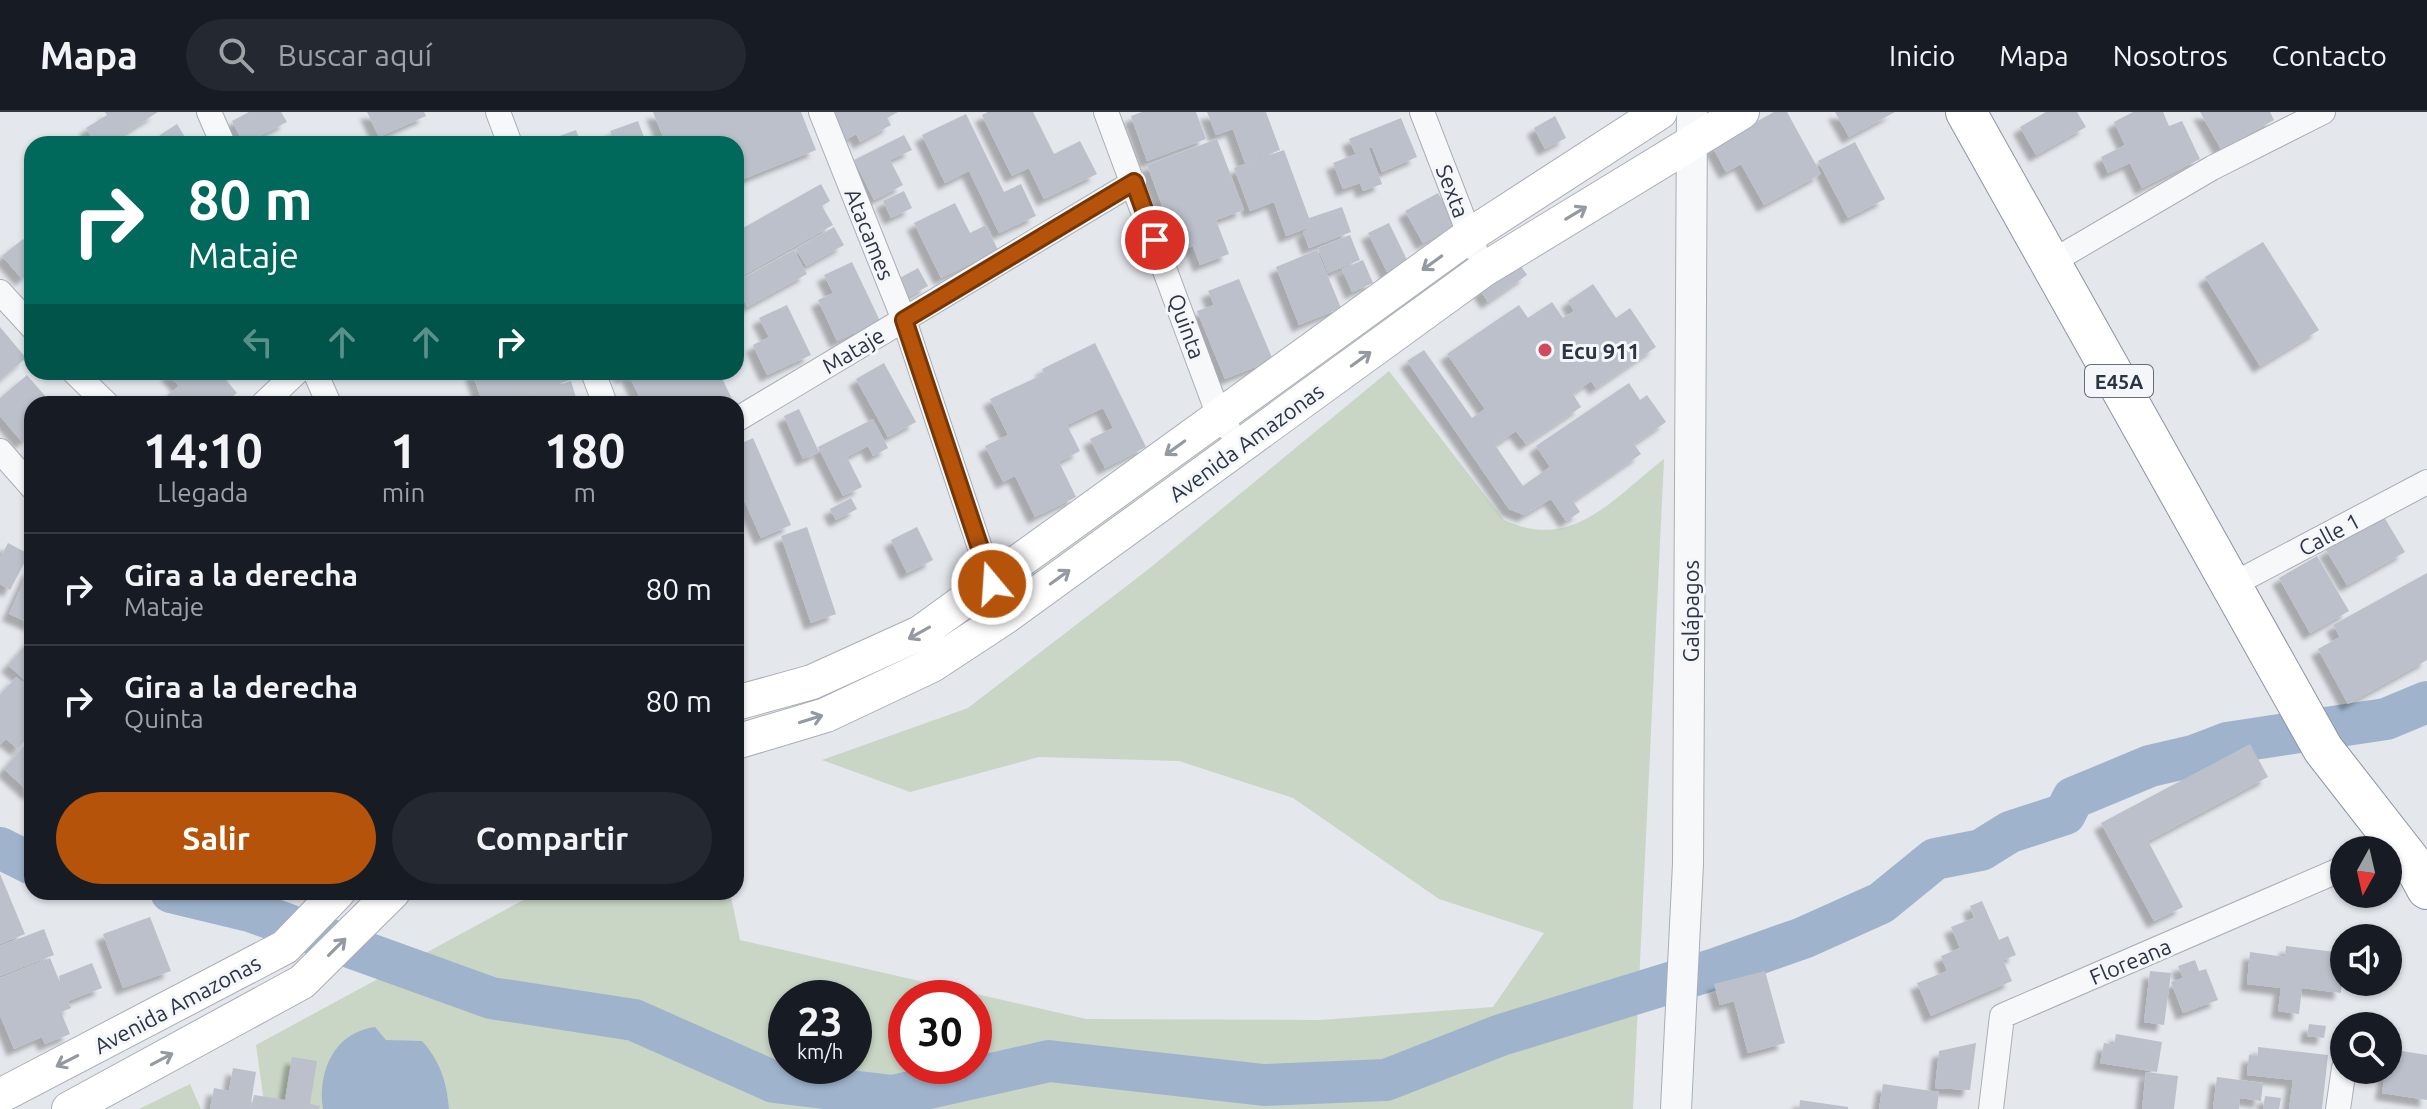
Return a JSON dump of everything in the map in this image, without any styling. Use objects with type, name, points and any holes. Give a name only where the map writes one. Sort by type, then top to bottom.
[{"type":"highway","name":"E45A","points":[[1966,112],[2053,261],[2323,749],[2383,836]]},
{"type":"highway","name":"E45A","points":[[2402,857],[2415,867],[2427,889]]},
{"type":"main road","name":"Avenida Amazonas","points":[[744,701],[812,682],[920,633],[992,584],[1470,235],[1660,112]]},
{"type":"main road","name":"Avenida Amazonas","points":[[744,740],[826,715],[932,665],[1005,617],[1483,270],[1693,127],[1742,112]]},
{"type":"main road","name":"Avenida Amazonas","points":[[5,1094],[285,947],[330,900]]},
{"type":"main road","name":"Avenida Amazonas","points":[[69,1109],[302,982],[384,900]]},
{"type":"street","points":[[209,112],[220,136]]},
{"type":"street","points":[[498,112],[507,136]]},
{"type":"street","name":"Atacames","points":[[821,112],[904,320],[992,584]]},
{"type":"street","name":"Quinta","points":[[1106,112],[1219,416],[1240,446]]},
{"type":"street","name":"Sexta","points":[[1422,112],[1483,270]]},
{"type":"street","points":[[2053,261],[2212,168],[2323,112]]},
{"type":"street","name":"Galápagos","points":[[1676,1109],[1688,874],[1693,127]]},
{"type":"street","name":"Mataje","points":[[744,415],[1134,182]]},
{"type":"street","points":[[0,292],[24,318]]},
{"type":"street","points":[[82,380],[99,396]]},
{"type":"street","points":[[272,396],[288,380]]},
{"type":"street","points":[[0,451],[24,478]]},
{"type":"street","name":"Calle 1","points":[[2232,585],[2427,482]]},
{"type":"street","name":"Floreana","points":[[1991,1109],[2002,1016],[2330,874]]},
{"type":"street","points":[[2338,1109],[2342,1084]]},
{"type":"green space","points":[[1389,371],[1504,520],[1529,528],[1551,530],[1590,516],[1664,459],[1633,1109],[265,1109],[256,1045],[523,900],[732,900],[740,940],[915,980],[888,980],[888,1084],[992,1084],[992,998],[1086,1019],[1320,1020],[1493,1007],[1544,933],[1439,899],[1293,798],[1179,761],[1039,757],[910,792],[822,760],[968,708],[1150,568]]},
{"type":"green space","points":[[190,1084],[201,1109],[139,1109]]},
{"type":"water","points":[[375,1027],[386,1040],[422,1041],[442,1072],[449,1109],[323,1109],[323,1081],[332,1056],[349,1037]]},
{"type":"building","points":[[105,112],[158,112],[120,136],[91,136],[86,128],[107,115]]},
{"type":"building","points":[[249,112],[281,112],[287,122],[260,136],[240,136],[232,121]]},
{"type":"building","points":[[367,112],[424,112],[426,116],[381,136]]},
{"type":"building","points":[[653,112],[801,112],[816,150],[744,179],[744,136],[663,136]]},
{"type":"building","points":[[836,112],[898,112],[887,118],[891,125],[860,142],[856,134],[844,141],[831,115]]},
{"type":"building","points":[[988,112],[1033,112],[1054,154],[1080,141],[1097,174],[1044,199],[1029,168],[1012,176],[982,115]]},
{"type":"building","points":[[1142,112],[1196,112],[1206,139],[1147,161],[1131,116]]},
{"type":"building","points":[[1207,112],[1266,112],[1280,150],[1245,163],[1233,129],[1216,135]]},
{"type":"building","points":[[1774,112],[1787,112],[1821,174],[1764,205],[1741,164],[1726,172],[1712,146]]},
{"type":"building","points":[[1835,112],[1895,112],[1849,137]]},
{"type":"building","points":[[2046,112],[2077,112],[2086,127],[2036,155],[2020,127]]},
{"type":"building","points":[[2133,112],[2163,112],[2169,126],[2182,121],[2200,159],[2142,188],[2130,163],[2108,173],[2101,157],[2125,145],[2114,122]]},
{"type":"building","points":[[2200,112],[2270,112],[2274,120],[2221,149]]},
{"type":"building","points":[[966,114],[1004,192],[1021,184],[1036,216],[999,233],[969,171],[945,183],[922,135]]},
{"type":"building","points":[[1555,116],[1566,138],[1545,149],[1534,128]]},
{"type":"building","points":[[1401,118],[1417,157],[1382,172],[1372,147],[1355,153],[1349,139]]},
{"type":"building","points":[[638,121],[644,136],[612,136],[610,131]]},
{"type":"building","points":[[177,124],[184,136],[161,136]]},
{"type":"building","points":[[576,130],[578,136],[560,136]]},
{"type":"building","points":[[904,135],[912,150],[890,160],[903,185],[874,200],[854,160]]},
{"type":"building","points":[[1217,139],[1244,210],[1216,220],[1229,254],[1200,265],[1193,246],[1179,251],[1147,165]]},
{"type":"building","points":[[1855,142],[1885,199],[1848,218],[1818,161]]},
{"type":"building","points":[[1369,149],[1382,184],[1363,191],[1360,183],[1343,189],[1333,163]]},
{"type":"building","points":[[1284,150],[1309,218],[1342,207],[1351,232],[1309,248],[1303,232],[1313,226],[1286,236],[1274,202],[1250,211],[1234,168]]},
{"type":"building","points":[[821,184],[830,201],[822,206],[833,225],[744,275],[744,227]]},
{"type":"building","points":[[904,191],[912,208],[891,218],[883,201]]},
{"type":"building","points":[[1438,193],[1457,225],[1423,243],[1405,211]]},
{"type":"building","points":[[955,203],[970,233],[986,225],[998,250],[941,278],[914,223]]},
{"type":"building","points":[[1389,223],[1409,264],[1388,274],[1368,233]]},
{"type":"building","points":[[834,227],[844,245],[806,266],[796,249]]},
{"type":"building","points":[[1350,235],[1360,260],[1328,273],[1318,248]]},
{"type":"building","points":[[23,239],[24,277],[22,279],[2,256]]},
{"type":"building","points":[[2263,242],[2319,330],[2260,366],[2205,277]]},
{"type":"building","points":[[794,250],[807,274],[747,307],[744,278]]},
{"type":"building","points":[[1317,250],[1341,308],[1299,325],[1276,267]]},
{"type":"building","points":[[1363,260],[1373,283],[1352,292],[1342,269]]},
{"type":"building","points":[[852,262],[880,321],[837,341],[818,300],[833,293],[824,275]]},
{"type":"building","points":[[1519,263],[1527,275],[1488,302],[1480,290]]},
{"type":"building","points":[[918,268],[928,286],[908,297],[898,279]]},
{"type":"building","points":[[1239,279],[1273,360],[1225,379],[1197,311],[1214,305],[1208,291]]},
{"type":"building","points":[[1593,284],[1616,318],[1630,308],[1656,347],[1596,388],[1591,381],[1573,394],[1581,407],[1526,444],[1516,431],[1495,445],[1523,486],[1550,467],[1536,446],[1629,383],[1640,400],[1647,395],[1666,422],[1634,444],[1641,454],[1573,501],[1580,512],[1566,521],[1551,499],[1524,515],[1509,509],[1407,361],[1424,350],[1472,418],[1485,409],[1447,354],[1519,305],[1528,318],[1552,302],[1563,318],[1574,311],[1568,301]]},
{"type":"building","points":[[787,305],[811,355],[767,375],[753,345],[769,337],[759,318]]},
{"type":"building","points":[[0,327],[24,356],[24,360],[0,380]]},
{"type":"building","points":[[1095,343],[1146,447],[1105,468],[1090,439],[1113,428],[1103,408],[1067,425],[1080,451],[1059,462],[1076,497],[1035,517],[1015,476],[1003,482],[985,446],[1008,435],[990,399],[1044,374],[1042,369]]},
{"type":"building","points":[[884,363],[916,422],[888,437],[856,379]]},
{"type":"building","points":[[24,378],[31,380],[45,396],[24,396],[22,442],[0,416],[0,398]]},
{"type":"building","points":[[174,380],[226,380],[237,393],[233,396],[166,396],[179,386]]},
{"type":"building","points":[[475,380],[570,380],[521,396],[480,396]]},
{"type":"building","points":[[631,380],[723,380],[731,396],[639,396]]},
{"type":"building","points":[[571,381],[576,396],[525,396]]},
{"type":"building","points":[[799,409],[819,452],[803,459],[784,416]]},
{"type":"building","points":[[873,419],[888,448],[873,456],[868,446],[847,457],[862,487],[843,496],[818,447]]},
{"type":"building","points":[[753,438],[791,525],[761,538],[744,502],[744,442]]},
{"type":"building","points":[[851,498],[857,509],[836,520],[830,509]]},
{"type":"building","points":[[2384,517],[2405,552],[2347,585],[2326,550]]},
{"type":"building","points":[[807,527],[836,614],[811,623],[781,536]]},
{"type":"building","points":[[917,527],[933,560],[907,573],[891,540]]},
{"type":"building","points":[[8,543],[24,551],[24,563],[10,590],[0,584],[0,558]]},
{"type":"building","points":[[2317,556],[2349,611],[2310,633],[2279,578]]},
{"type":"building","points":[[2427,573],[2427,660],[2348,704],[2318,649],[2340,637],[2333,625]]},
{"type":"building","points":[[24,581],[24,621],[9,614]]},
{"type":"building","points":[[24,647],[24,679],[8,665]]},
{"type":"building","points":[[16,677],[24,684],[24,742],[18,749],[6,739],[0,745],[0,695]]},
{"type":"building","points":[[2250,744],[2268,777],[2148,841],[2183,907],[2154,921],[2101,823]]},
{"type":"building","points":[[24,746],[24,787],[4,769]]},
{"type":"building","points":[[0,874],[25,934],[0,944]]},
{"type":"building","points":[[1982,901],[1999,940],[2008,936],[2016,955],[2003,960],[2012,981],[1931,1016],[1917,983],[1947,971],[1941,956],[1960,948],[1951,927],[1974,918],[1970,906]]},
{"type":"building","points":[[150,917],[171,971],[123,988],[103,934]]},
{"type":"building","points":[[44,929],[54,955],[0,976],[0,946]]},
{"type":"building","points":[[2286,946],[2330,951],[2330,992],[2302,988],[2299,1014],[2278,1011],[2281,988],[2247,984],[2250,952],[2285,957]]},
{"type":"building","points":[[50,958],[61,985],[59,976],[92,963],[102,988],[68,1001],[71,1008],[61,1012],[70,1034],[45,1044],[42,1037],[14,1049],[0,1015],[0,978]]},
{"type":"building","points":[[2195,960],[2199,971],[2206,969],[2218,1000],[2183,1013],[2171,982],[2183,978],[2178,966]]},
{"type":"building","points":[[1765,971],[1785,1043],[1748,1053],[1734,1001],[1720,1005],[1714,984]]},
{"type":"building","points":[[2150,971],[2171,973],[2164,1025],[2144,1022]]},
{"type":"building","points":[[2309,1024],[2326,1026],[2324,1038],[2307,1036]]},
{"type":"building","points":[[2116,1034],[2162,1042],[2157,1072],[2100,1063],[2104,1043],[2114,1045]]},
{"type":"building","points":[[1976,1043],[1970,1090],[1935,1088],[1939,1051]]},
{"type":"building","points":[[2258,1047],[2328,1055],[2322,1109],[2289,1109],[2293,1080],[2247,1075],[2249,1055],[2258,1056]]},
{"type":"building","points":[[2402,1051],[2427,1055],[2427,1100],[2382,1093],[2383,1084],[2402,1084]]},
{"type":"building","points":[[292,1057],[317,1061],[310,1104],[320,1106],[319,1109],[251,1109],[254,1095],[285,1100]]},
{"type":"building","points":[[233,1068],[256,1072],[250,1109],[210,1109],[214,1088],[229,1091]]},
{"type":"building","points":[[2146,1072],[2178,1076],[2174,1109],[2142,1109]]},
{"type":"building","points":[[2217,1077],[2263,1083],[2261,1101],[2240,1098],[2239,1109],[2213,1109]]},
{"type":"building","points":[[1883,1084],[1939,1092],[1937,1109],[1879,1109]]},
{"type":"building","points":[[2265,1096],[2281,1098],[2279,1109],[2263,1109]]},
{"type":"building","points":[[1800,1100],[1848,1107],[1848,1109],[1799,1109]]},
{"type":"waterway","points":[[204,900],[250,911],[491,998],[634,1020],[774,1082],[893,1096],[1049,1061],[1264,1085],[1386,1080],[1501,1035],[1715,969],[1803,938],[1881,903],[1935,859],[1981,850],[2010,832],[2065,814],[2073,798],[2150,766],[2193,756],[2227,743],[2386,719],[2427,702]]},
{"type":"waterway","points":[[0,848],[24,860]]},
{"type":"place","name":"Ecu 911","points":[[1545,350]]},
{"type":"route","points":[[992,584],[904,320],[1134,182],[1155,240]]}]
